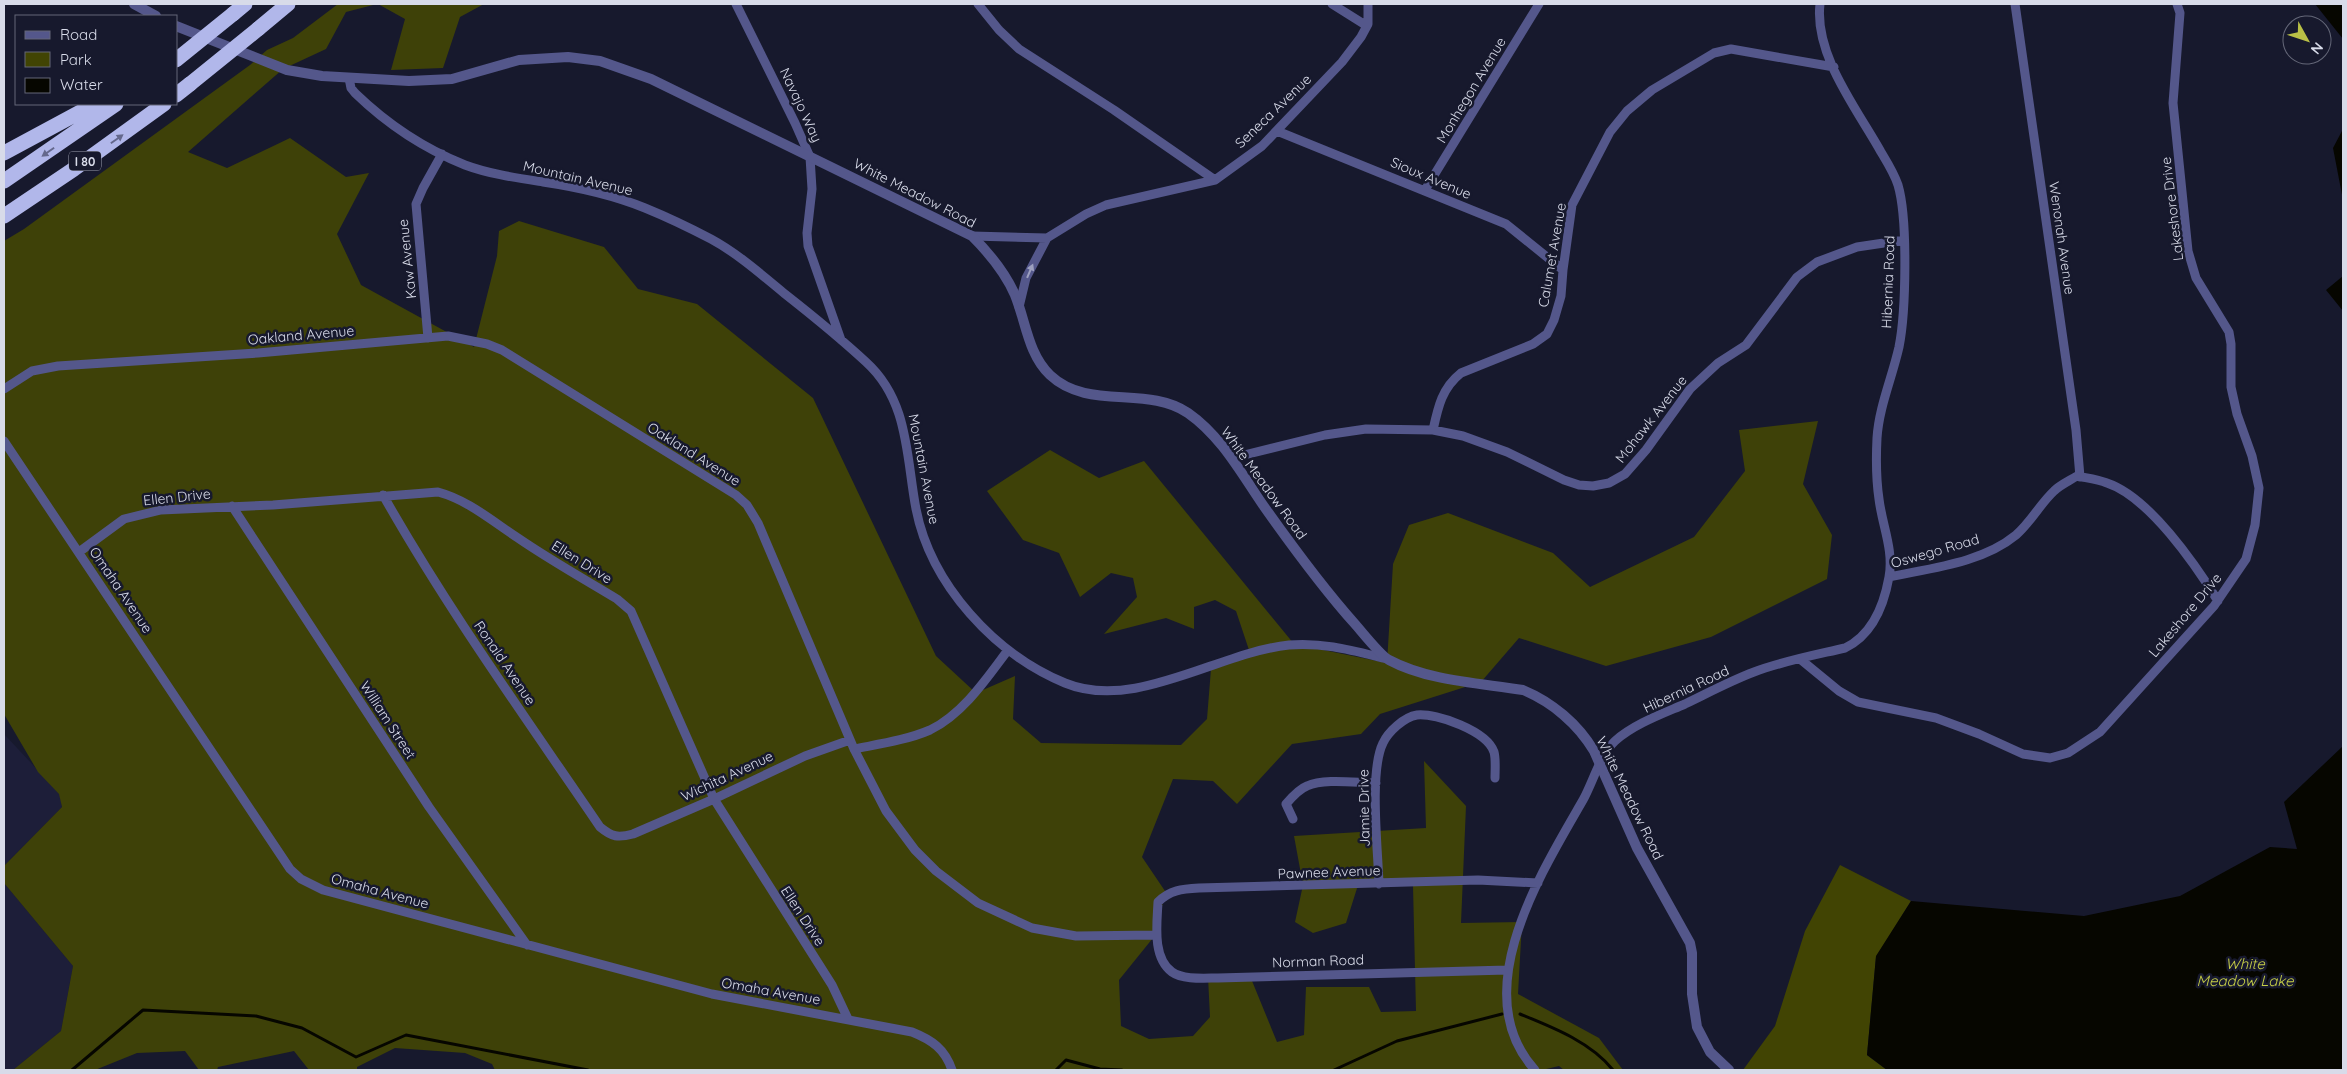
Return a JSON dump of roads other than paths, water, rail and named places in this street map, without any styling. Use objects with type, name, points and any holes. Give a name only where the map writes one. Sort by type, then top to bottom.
[{"type":"highway","points":[[178,58],[245,4]]},
{"type":"highway","points":[[178,93],[288,4]]},
{"type":"highway","points":[[4,153],[93,105]]},
{"type":"highway","name":"I 80","points":[[4,181],[115,105]]},
{"type":"highway","name":"I 80","points":[[4,216],[74,169],[163,105]]},
{"type":"highway","points":[[4,227],[27,211],[74,169]]},
{"type":"street","name":"Navajo Way","points":[[736,4],[787,106],[810,158],[812,190],[807,232],[808,246],[841,340]]},
{"type":"street","points":[[978,4],[999,30],[1019,49],[1114,110],[1215,180]]},
{"type":"street","points":[[1332,4],[1367,26],[1368,4]]},
{"type":"street","name":"Monhegon Avenue","points":[[1425,190],[1539,4]]},
{"type":"street","name":"Hibernia Road","points":[[1820,4],[1823,38],[1834,67],[1897,184],[1903,209],[1904,240],[1899,344],[1880,415],[1877,439],[1879,500],[1892,562],[1889,576]]},
{"type":"street","name":"Wenonah Avenue","points":[[2015,4],[2074,420],[2080,477]]},
{"type":"street","name":"Lakeshore Drive","points":[[1800,659],[1840,692],[1858,702],[1936,718],[1979,734],[2023,754],[2050,758],[2068,753],[2100,732],[2218,601],[2246,560],[2255,525],[2259,488],[2252,456],[2237,414],[2231,387],[2231,344],[2229,332],[2196,278],[2188,251],[2173,103],[2180,13],[2177,4]]},
{"type":"street","points":[[141,5],[155,15]]},
{"type":"street","name":"Seneca Avenue","points":[[1047,238],[1086,214],[1106,205],[1215,180],[1262,146],[1277,131],[1342,62],[1367,26]]},
{"type":"street","name":"White Meadow Road","points":[[178,27],[287,70],[349,78],[409,81],[452,79],[527,59],[568,57],[600,61],[651,79],[972,236],[996,262],[1006,278],[1019,307],[1034,353],[1051,376],[1076,391],[1097,396],[1147,400],[1187,412],[1207,429],[1232,458],[1324,590],[1387,659],[1429,675],[1523,690],[1537,696],[1572,722],[1587,739],[1637,848],[1690,943],[1693,962],[1694,1010],[1697,1027],[1710,1052],[1729,1070]]},
{"type":"street","name":"Calumet Avenue","points":[[1433,430],[1439,402],[1452,381],[1461,373],[1533,344],[1547,334],[1554,320],[1561,296],[1572,205],[1596,155],[1610,132],[1627,111],[1652,90],[1714,53],[1731,49],[1834,67]]},
{"type":"street","name":"Mountain Avenue","points":[[349,78],[351,88],[355,93],[385,119],[417,141],[466,165],[487,171],[568,186],[618,199],[714,240],[757,271],[870,365],[894,397],[905,433],[917,512],[922,529],[950,589],[974,618],[1015,656],[1064,683],[1081,688],[1114,691],[1164,682],[1241,655],[1290,645],[1328,645],[1387,659]]},
{"type":"street","name":"Sioux Avenue","points":[[1277,131],[1506,224],[1563,270]]},
{"type":"street","name":"Kaw Avenue","points":[[428,338],[416,204],[442,154]]},
{"type":"street","points":[[972,236],[1047,238],[1026,278],[1019,307]]},
{"type":"street","name":"Mohawk Avenue","points":[[1232,458],[1325,435],[1366,429],[1433,430],[1463,436],[1506,452],[1579,485],[1601,485],[1619,479],[1646,450],[1690,389],[1718,363],[1746,345],[1796,278],[1817,262],[1841,253],[1857,248],[1904,240]]},
{"type":"street","name":"Oakland Avenue","points":[[4,389],[32,371],[58,366],[258,354],[448,336],[488,344],[502,350],[736,495],[747,504],[758,523],[852,745],[896,826],[936,871],[978,903],[1002,916],[1032,928],[1076,936],[1156,935]]},
{"type":"street","name":"Omaha Avenue","points":[[4,441],[290,869],[301,879],[323,890],[712,994],[912,1032],[927,1038],[939,1046],[952,1070]]},
{"type":"street","name":"Oswego Road","points":[[1800,659],[1845,648],[1858,642],[1874,621],[1889,576],[1946,565],[1982,554],[1998,546],[2015,536],[2033,519],[2054,490],[2076,476],[2080,477]]},
{"type":"street","points":[[2080,477],[2108,483],[2142,506],[2178,541],[2218,601]]},
{"type":"street","name":"Ellen Drive","points":[[79,552],[124,518],[160,510],[273,505],[438,492],[453,496],[617,599],[631,611],[714,799],[822,970],[848,1019]]},
{"type":"street","name":"Ronald Avenue","points":[[383,495],[411,545],[600,827],[609,835],[615,836]]},
{"type":"street","name":"William Street","points":[[232,506],[429,807],[527,945]]},
{"type":"street","name":"Wichita Avenue","points":[[615,836],[620,838],[633,834],[714,799],[805,756],[930,729],[949,717],[966,702],[1008,650]]},
{"type":"street","name":"Hibernia Road","points":[[1535,1070],[1518,1045],[1512,1029],[1507,997],[1507,970],[1517,934],[1538,883],[1607,752],[1615,741],[1665,712],[1755,672],[1800,659]]},
{"type":"street","name":"Jamie Drive","points":[[1379,884],[1376,783],[1378,756],[1389,733],[1416,715],[1442,718],[1462,726],[1482,738],[1494,751],[1495,778]]},
{"type":"street","points":[[1293,820],[1286,804],[1294,794],[1308,785],[1332,782],[1376,783]]},
{"type":"street","name":"Pawnee Avenue","points":[[1156,935],[1158,902],[1166,894],[1177,890],[1478,880],[1538,883]]},
{"type":"street","name":"Norman Road","points":[[1156,935],[1161,958],[1172,973],[1184,976],[1218,978],[1507,970]]},
{"type":"water","points":[[2315,4],[2343,4],[2343,39],[2332,25],[2332,15],[2324,15]]},
{"type":"water","points":[[2343,129],[2343,200],[2333,148]]},
{"type":"water","points":[[2343,276],[2343,311],[2326,290]]},
{"type":"water","name":"White Meadow Lake","points":[[2343,746],[2343,1070],[1887,1070],[1867,1055],[1876,956],[1911,901],[2084,916],[2180,896],[2270,847],[2297,849],[2284,802]]},
{"type":"waterway","points":[[72,1070],[143,1010],[256,1016],[302,1028],[356,1057],[406,1035],[588,1070]]},
{"type":"waterway","points":[[1334,1070],[1397,1041],[1502,1014]]},
{"type":"waterway","points":[[1520,1014],[1558,1030],[1582,1043],[1594,1051],[1613,1070]]},
{"type":"waterway","points":[[1056,1070],[1066,1060],[1100,1069],[1122,1070]]}]
